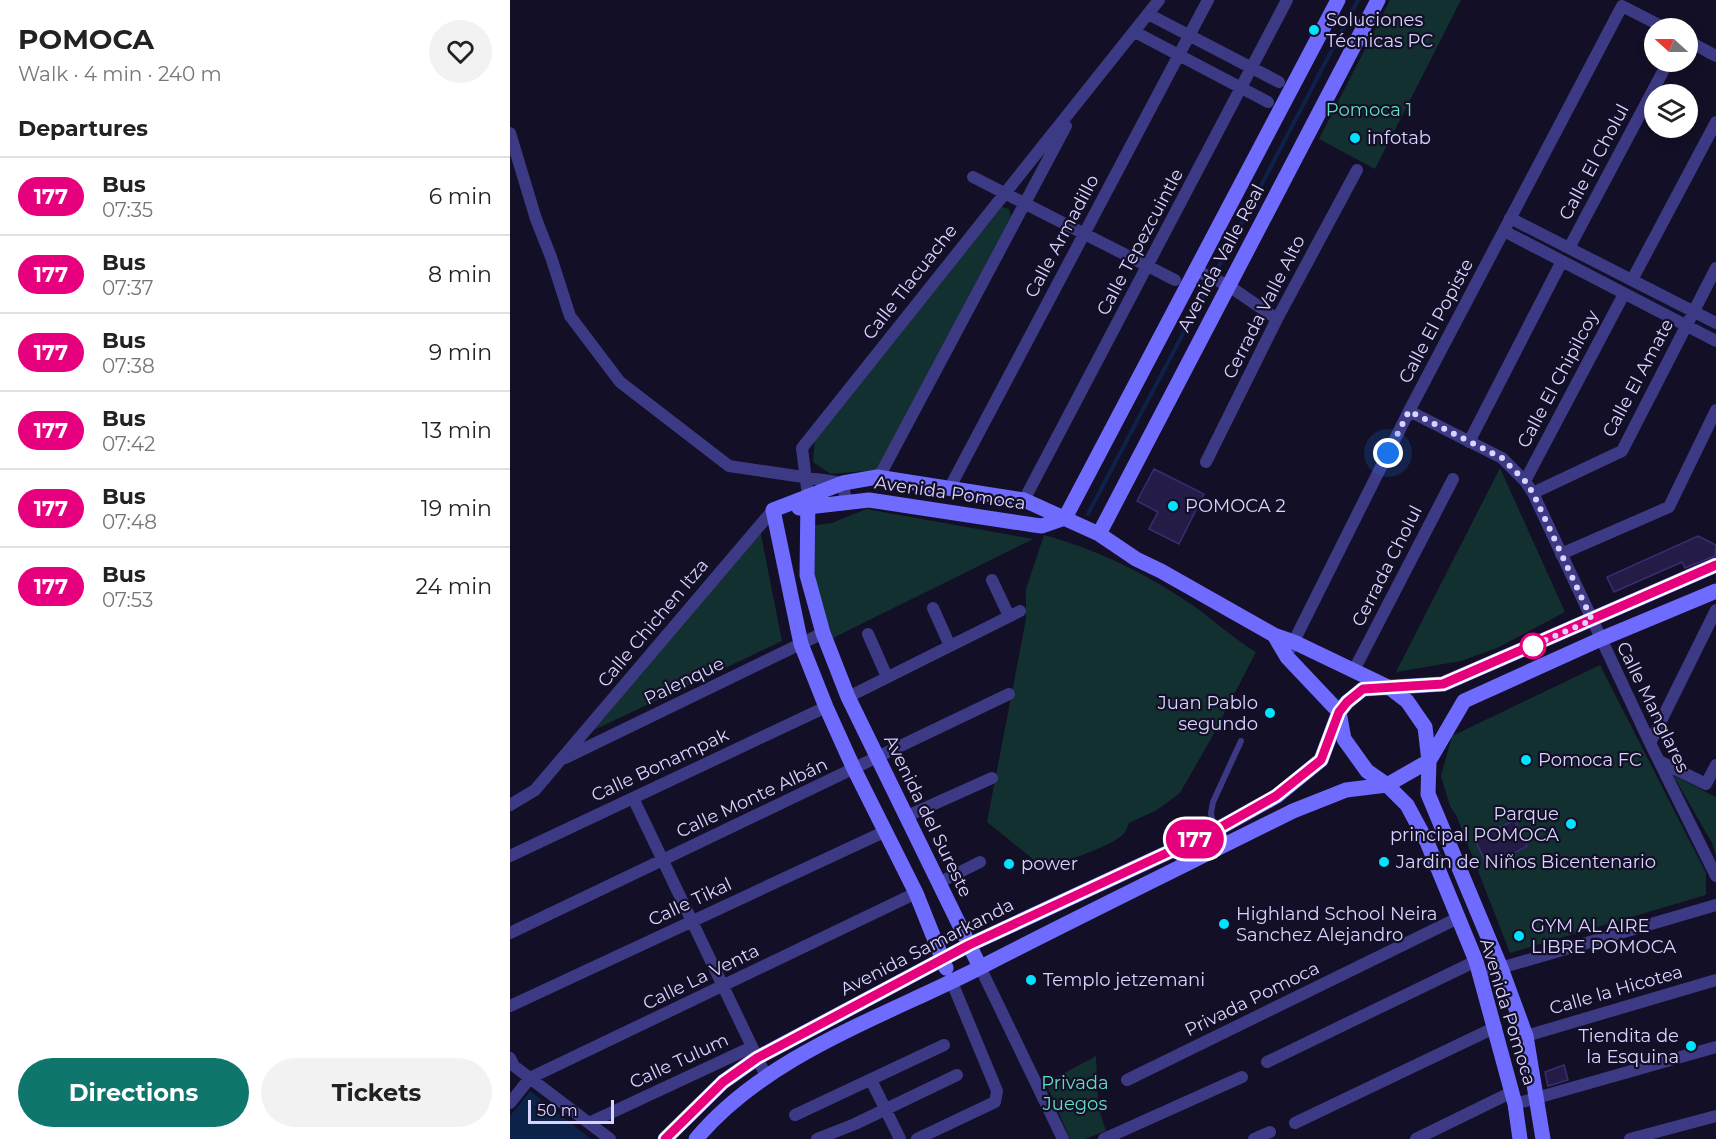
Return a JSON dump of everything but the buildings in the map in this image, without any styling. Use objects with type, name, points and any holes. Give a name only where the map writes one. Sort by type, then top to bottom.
[{"type":"street","name":"Calle Tlacuache","points":[[808,501],[802,448],[1159,0]]},
{"type":"street","name":"Calle Armadillo","points":[[949,489],[1208,0]]},
{"type":"street","name":"Calle Tepezcuintle","points":[[1024,500],[1287,0]]},
{"type":"street","name":"Avenida Valle Real","points":[[1065,518],[1338,0]]},
{"type":"street","name":"Avenida Valle Real","points":[[1099,534],[1378,0]]},
{"type":"street","name":"Calle El Popiste","points":[[1287,657],[1409,411],[1622,6],[1645,18]]},
{"type":"street","points":[[1148,14],[1279,82]]},
{"type":"street","points":[[1135,32],[1268,102]]},
{"type":"street","points":[[1698,46],[1716,56]]},
{"type":"street","name":"Calle El Cholul","points":[[1569,248],[1663,72]]},
{"type":"street","name":"Calle Tlacuache","points":[[879,477],[1079,101]]},
{"type":"street","points":[[1632,280],[1716,122]]},
{"type":"street","points":[[510,133],[536,219],[570,316],[620,382],[729,466],[843,483],[846,503]]},
{"type":"street","name":"Cerrada Valle Alto","points":[[1206,462],[1277,319],[1357,170]]},
{"type":"street","points":[[973,177],[1175,280]]},
{"type":"street","points":[[1510,218],[1716,323]]},
{"type":"street","points":[[1504,231],[1716,341]]},
{"type":"street","points":[[1469,442],[1562,261]]},
{"type":"street","name":"Calle El Amate","points":[[1533,493],[1622,451],[1716,268]]},
{"type":"street","points":[[1195,270],[1229,286],[1277,319]]},
{"type":"street","name":"Calle El Chipilcoy","points":[[1525,481],[1624,294]]},
{"type":"street","points":[[1561,554],[1669,507],[1716,410]]},
{"type":"street","name":"Calle Manglares","points":[[1409,411],[1502,458],[1525,481],[1533,493],[1650,743],[1716,876]]},
{"type":"street","name":"Avenida Pomoca","points":[[773,510],[808,501],[843,483],[879,477],[1024,500],[1099,534],[1136,559],[1274,635],[1354,670],[1390,688],[1407,700],[1425,727],[1429,761],[1428,795],[1501,968],[1526,1036],[1543,1139]]},
{"type":"street","name":"Cerrada Cholul","points":[[1354,670],[1453,479]]},
{"type":"street","name":"Avenida Pomoca","points":[[808,501],[846,503],[869,500],[1042,526],[1065,518]]},
{"type":"street","name":"Avenida del Sureste","points":[[808,501],[807,575],[823,633],[848,697],[1063,1139]]},
{"type":"street","points":[[773,510],[801,644],[854,770],[916,893],[997,1092],[995,1102],[917,1139]]},
{"type":"street","name":"Calle Chichen Itza","points":[[510,805],[535,790],[773,510]]},
{"type":"street","name":"Avenida Samarkanda","points":[[665,1139],[754,1052],[969,945],[1214,831],[1276,796],[1321,760],[1339,712],[1363,689],[1443,684],[1716,565]]},
{"type":"street","points":[[848,697],[1014,614],[992,580]]},
{"type":"street","points":[[700,1137],[741,1093],[766,1076],[851,1029],[1293,811],[1346,790],[1387,785],[1429,761],[1464,701],[1601,639],[1716,591]]},
{"type":"street","points":[[933,608],[950,646]]},
{"type":"street","points":[[1650,743],[1716,610]]},
{"type":"street","name":"Palenque","points":[[560,760],[823,633]]},
{"type":"street","points":[[868,633],[887,677]]},
{"type":"street","name":"Avenida Pomoca","points":[[1274,635],[1287,657],[1339,712],[1344,739],[1367,771],[1387,785],[1407,805],[1427,842],[1478,967],[1514,1098],[1520,1139]]},
{"type":"street","name":"Calle Monte Albán","points":[[510,933],[1010,694]]},
{"type":"street","name":"Calle Bonampak","points":[[510,856],[826,707]]},
{"type":"street","points":[[1659,761],[1706,784],[1716,765]]},
{"type":"street","points":[[905,817],[992,778]]},
{"type":"street","points":[[633,798],[766,1076]]},
{"type":"street","name":"Calle Tikal","points":[[510,1006],[886,831]]},
{"type":"street","points":[[1436,863],[1454,855]]},
{"type":"street","points":[[938,883],[980,862]]},
{"type":"street","points":[[1114,876],[1123,895]]},
{"type":"street","name":"Calle La Venta","points":[[510,1103],[530,1078],[916,893]]},
{"type":"street","points":[[1267,1062],[1478,967],[1501,968],[1716,905]]},
{"type":"street","name":"Privada Pomoca","points":[[1127,1080],[1458,918]]},
{"type":"street","name":"Calle la Hicotea","points":[[1526,1036],[1716,980]]},
{"type":"street","points":[[1295,1123],[1496,1028]]},
{"type":"street","points":[[795,1115],[944,1046]]},
{"type":"street","points":[[1416,1139],[1514,1098],[1536,1098],[1716,1047]]},
{"type":"street","name":"Calle Tulum","points":[[589,1123],[754,1052]]},
{"type":"street","points":[[510,1058],[514,1066],[610,1139]]},
{"type":"street","points":[[817,1139],[957,1075]]},
{"type":"street","points":[[1104,1139],[1242,1077]]},
{"type":"street","points":[[871,1080],[900,1139]]},
{"type":"street","points":[[1630,1139],[1716,1116]]},
{"type":"street","points":[[1254,1139],[1270,1132]]},
{"type":"lane","points":[[1214,831],[1211,813],[1213,802],[1241,741]]},
{"type":"green space","name":"Pomoca 1","points":[[1390,0],[1461,0],[1375,169],[1319,139]]},
{"type":"green space","points":[[1002,207],[1009,209],[1011,216],[877,470],[831,474],[813,462],[815,436]]},
{"type":"green space","points":[[1500,468],[1565,612],[1497,648],[1461,661],[1396,672]]},
{"type":"green space","points":[[866,509],[1033,539],[833,638],[809,575],[810,526],[832,523]]},
{"type":"green space","points":[[760,530],[782,641],[594,730]]},
{"type":"green space","points":[[1044,535],[1082,547],[1120,563],[1155,582],[1256,652],[1180,793],[1157,810],[1129,823],[1125,832],[1111,843],[1044,868],[987,822],[1026,619],[1026,589]]},
{"type":"green space","name":"Parque principal POMOCA","points":[[1600,665],[1706,873],[1706,895],[1510,953],[1457,817],[1450,806],[1441,776],[1452,736]]},
{"type":"green space","points":[[1673,775],[1716,797],[1716,856],[1712,843]]},
{"type":"green space","name":"Privada Juegos","points":[[1096,1056],[1098,1106],[1106,1131],[1085,1139],[1070,1139],[1046,1083]]},
{"type":"water","points":[[530,1091],[591,1139],[510,1139],[510,1116]]},
{"type":"waterway","points":[[1219,266],[1358,0]]},
{"type":"waterway","points":[[1088,514],[1206,290]]},
{"type":"bus line","name":"177","points":[[665,1139],[723,1082],[757,1058],[969,945],[1214,831],[1276,796],[1321,760],[1339,712],[1363,689],[1443,684],[1716,565]]},
{"type":"place","name":"Soluciones Técnicas PC","points":[[1314,30]]},
{"type":"place","name":"infotab","points":[[1355,138]]},
{"type":"place","name":"POMOCA 2","points":[[1173,506]]},
{"type":"place","name":"Juan Pablo segundo","points":[[1270,713]]},
{"type":"place","name":"Pomoca FC","points":[[1526,760]]},
{"type":"place","name":"Parque principal POMOCA","points":[[1571,824]]},
{"type":"place","name":"Jardin de Niños Bicentenario","points":[[1384,862]]},
{"type":"place","name":"power","points":[[1009,864]]},
{"type":"place","name":"Highland School Neira Sanchez Alejandro","points":[[1224,924]]},
{"type":"place","name":"GYM AL AIRE LIBRE POMOCA","points":[[1519,936]]},
{"type":"place","name":"Templo jetzemani","points":[[1031,980]]},
{"type":"place","name":"Tiendita de la Esquina","points":[[1691,1046]]},
{"type":"route","points":[[1388,453],[1409,411],[1502,458],[1525,481],[1533,493],[1592,620],[1529,647],[1533,646]]}]
